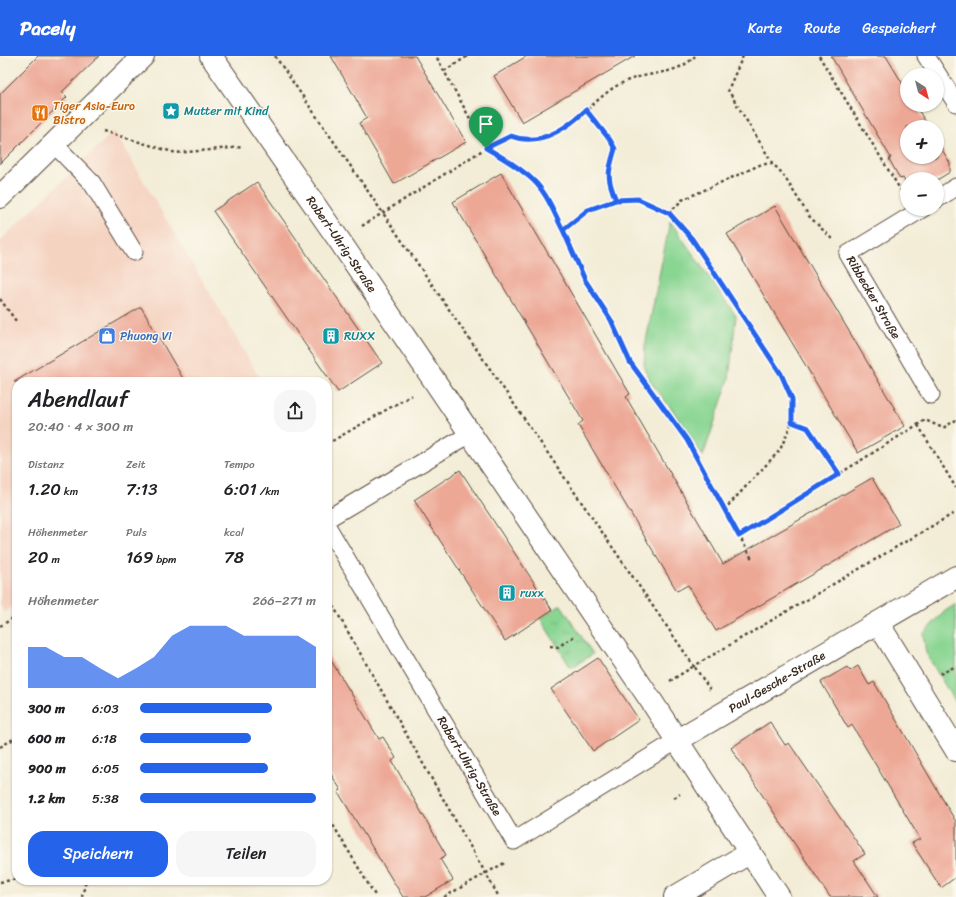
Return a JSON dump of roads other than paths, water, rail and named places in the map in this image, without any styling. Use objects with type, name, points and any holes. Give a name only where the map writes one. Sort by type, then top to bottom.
[{"type":"street","points":[[0,197],[143,56]]},
{"type":"street","name":"Robert-Uhrig-Straße","points":[[211,56],[339,240],[435,382],[779,897]]},
{"type":"street","name":"Paul-Gesche-Straße","points":[[676,741],[956,577]]},
{"type":"street","points":[[878,623],[956,750]]},
{"type":"street","points":[[675,897],[749,853]]},
{"type":"lane","points":[[926,56],[956,103]]},
{"type":"lane","points":[[54,144],[92,183],[134,252]]},
{"type":"lane","points":[[944,195],[956,187]]},
{"type":"lane","name":"Ribbecker Straße","points":[[910,216],[848,254],[931,395]]},
{"type":"lane","points":[[332,515],[470,434]]},
{"type":"lane","name":"Robert-Uhrig-Straße","points":[[332,534],[514,841],[676,741]]},
{"type":"place","name":"Mutter mit Kind","points":[[171,111]]},
{"type":"place","name":"Tiger Asia-Euro Bistro","points":[[40,113]]},
{"type":"place","name":"Phuong Vi","points":[[107,336]]},
{"type":"place","name":"RUXX","points":[[331,336]]},
{"type":"place","name":"ruxx","points":[[507,593]]}]
